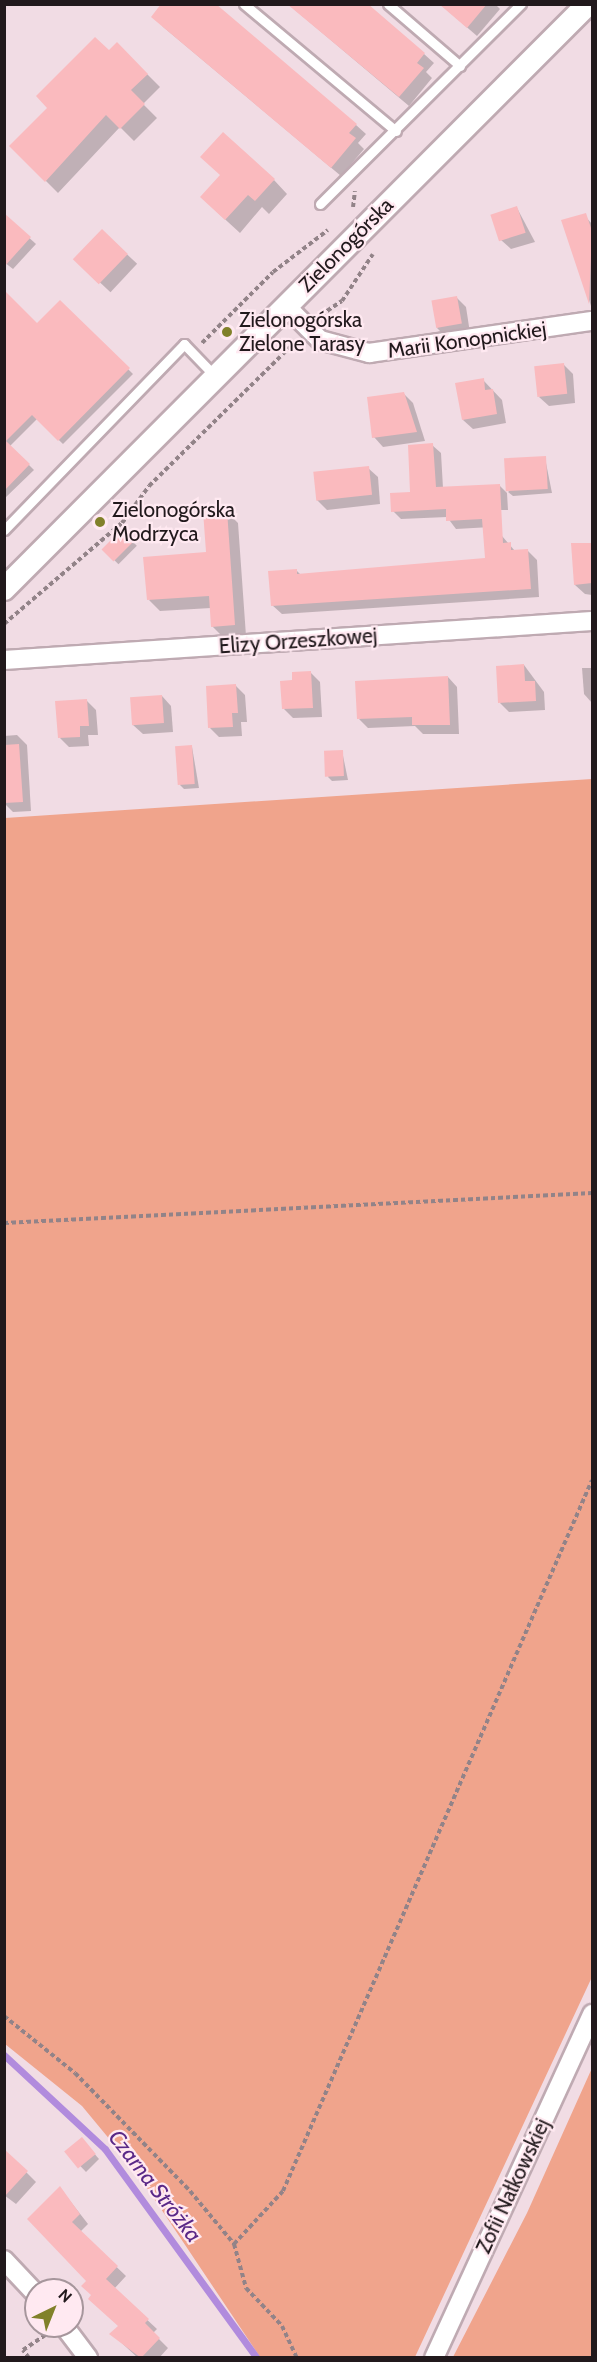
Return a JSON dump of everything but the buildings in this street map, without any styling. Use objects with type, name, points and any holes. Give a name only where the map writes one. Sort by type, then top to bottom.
[{"type":"street","name":"Zielonogórska","points":[[4,589],[588,4]]},
{"type":"street","name":"Marii Konopnickiej","points":[[286,306],[320,340],[369,353],[592,321]]},
{"type":"street","name":"Elizy Orzeszkowej","points":[[4,660],[592,621]]},
{"type":"street","name":"Zofii Nałkowskiej","points":[[434,2358],[592,2014]]},
{"type":"street","points":[[4,2260],[24,2281]]},
{"type":"street","points":[[73,2338],[88,2358]]},
{"type":"lane","points":[[244,4],[396,131]]},
{"type":"lane","points":[[388,4],[460,66]]},
{"type":"lane","points":[[320,204],[396,131],[521,4]]},
{"type":"lane","points":[[4,530],[184,344],[216,377]]},
{"type":"path","points":[[347,214],[360,201]]},
{"type":"path","points":[[193,351],[273,273],[335,225]]},
{"type":"path","points":[[4,1223],[592,1193]]},
{"type":"path","points":[[234,2244],[283,2191],[592,1480]]},
{"type":"path","points":[[4,2016],[75,2073],[234,2244],[246,2288],[282,2326],[297,2358]]},
{"type":"path","points":[[28,2358],[23,2350],[40,2338]]},
{"type":"shaded area","points":[[592,779],[592,1977],[415,2357],[260,2357],[135,2170],[82,2106],[5,2044],[5,818]]},
{"type":"shaded area","points":[[592,2068],[592,2357],[453,2357],[527,2213]]},
{"type":"waterway","name":"Czarna Stróżka","points":[[4,2055],[105,2149],[257,2358]]},
{"type":"place","name":"Zielonogórska Zielone Tarasy","points":[[227,332]]},
{"type":"place","name":"Zielonogórska Modrzyca","points":[[100,522]]}]
